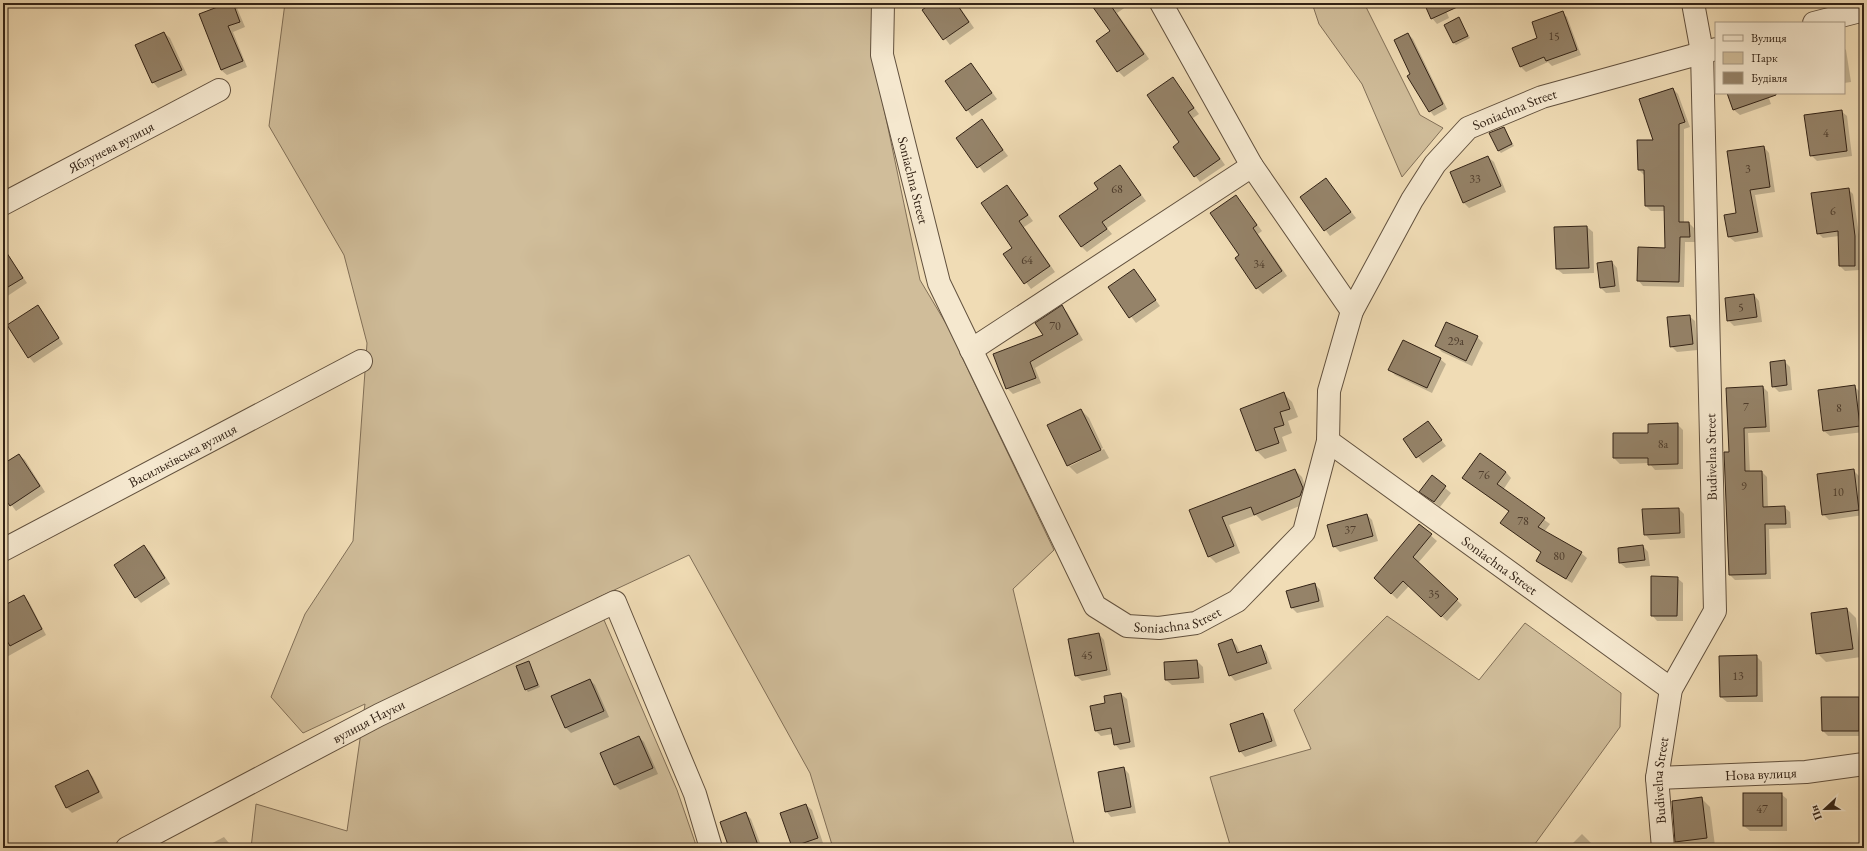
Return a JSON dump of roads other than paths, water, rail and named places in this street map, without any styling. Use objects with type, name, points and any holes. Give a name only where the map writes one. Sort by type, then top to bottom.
[{"type":"street","name":"Soniachna Street","points":[[883,3],[882,55],[939,283],[1095,606],[1127,626],[1160,628],[1196,623],[1237,601],[1304,532],[1328,441],[1329,391],[1352,311],[1420,188],[1435,164],[1468,128],[1542,97],[1709,50]]},
{"type":"street","points":[[1161,3],[1252,166],[1352,311]]},
{"type":"street","points":[[1692,3],[1709,50]]},
{"type":"street","points":[[1818,22],[1864,10]]},
{"type":"street","name":"Budivelna Street","points":[[1663,848],[1656,778],[1671,689],[1715,610],[1709,50]]},
{"type":"street","name":"Яблунева вулиця","points":[[3,204],[219,90]]},
{"type":"street","points":[[972,350],[1252,166]]},
{"type":"street","name":"Васильківська вулиця","points":[[3,550],[361,361]]},
{"type":"street","name":"Soniachna Street","points":[[1328,441],[1671,689]]},
{"type":"street","name":"вулиця Науки","points":[[127,848],[379,715],[615,602],[695,794],[711,848]]},
{"type":"street","name":"Нова вулиця","points":[[1656,778],[1806,772],[1864,764]]}]
